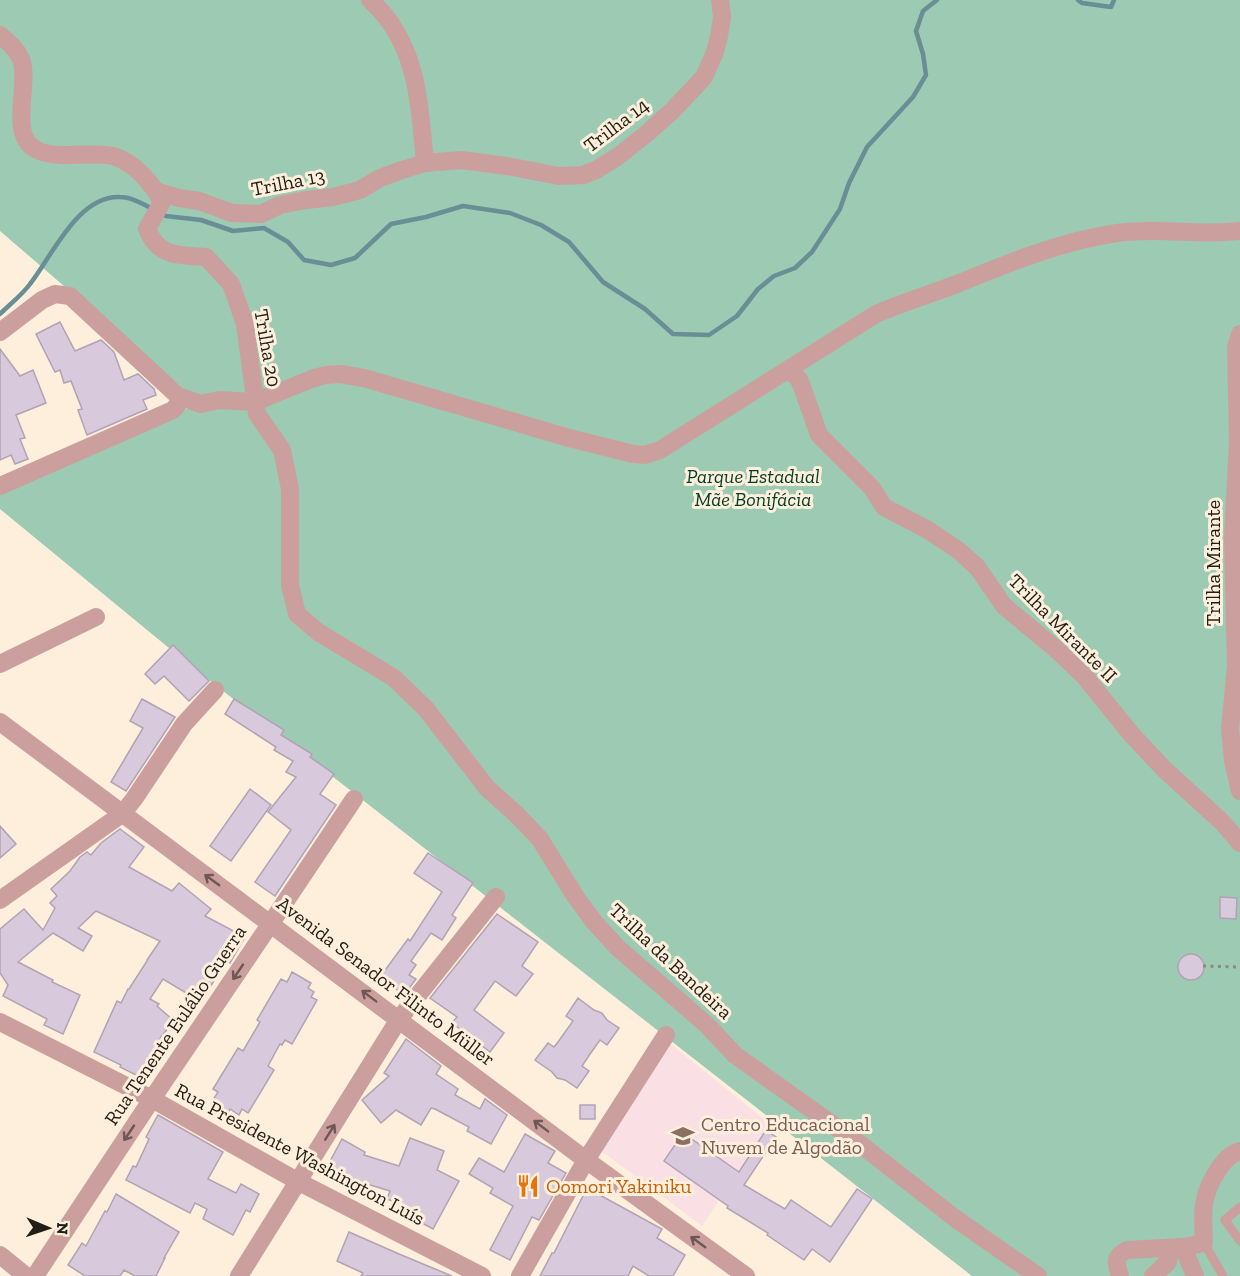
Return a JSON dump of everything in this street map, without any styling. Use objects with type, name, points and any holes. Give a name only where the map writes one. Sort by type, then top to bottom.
[{"type":"street","points":[[370,0],[386,16],[401,41],[412,69],[419,97],[425,163]]},
{"type":"street","name":"Trilha 14","points":[[425,163],[461,160],[559,176],[583,176],[596,170],[645,135],[672,111],[704,77],[719,36],[722,17],[720,0]]},
{"type":"street","points":[[0,35],[16,49],[22,59],[21,126],[28,143],[34,149],[52,155],[112,156],[131,164],[159,196]]},
{"type":"street","name":"Trilha 13","points":[[159,196],[198,201],[232,213],[261,214],[280,205],[333,197],[360,190],[380,178],[425,163]]},
{"type":"street","name":"Trilha 20","points":[[159,196],[147,230],[152,240],[168,254],[206,257],[231,284],[245,324],[255,402]]},
{"type":"street","points":[[0,332],[42,300],[56,294],[70,296],[178,396],[201,404],[219,400],[255,402],[314,378],[340,374],[364,378],[569,438],[633,454],[645,454],[660,450],[876,314],[1021,259],[1118,232],[1240,231]]},
{"type":"street","name":"Trilha Mirante","points":[[1240,334],[1236,347],[1238,442],[1233,538],[1236,666],[1230,729],[1233,761],[1240,791]]},
{"type":"street","name":"Trilha Mirante II","points":[[789,369],[800,381],[819,435],[872,488],[884,507],[928,530],[958,550],[977,567],[1004,606],[1057,650],[1084,677],[1132,735],[1165,770],[1222,822],[1240,843]]},
{"type":"street","points":[[0,486],[173,410],[179,403],[178,396]]},
{"type":"street","name":"Trilha da Bandeira","points":[[255,402],[257,414],[282,450],[290,489],[290,585],[297,614],[318,632],[394,678],[426,709],[487,788],[540,839],[595,923],[618,948],[706,1025],[735,1055],[860,1144],[956,1219],[1038,1276]]},
{"type":"street","points":[[0,664],[96,616]]},
{"type":"street","points":[[0,900],[122,814],[184,724],[215,690]]},
{"type":"street","name":"Avenida Senador Filinto Müller","points":[[0,722],[586,1160],[746,1276]]},
{"type":"street","name":"Rua Tenente Eulálio Guerra","points":[[35,1276],[354,799]]},
{"type":"street","points":[[239,1276],[399,1019],[496,897]]},
{"type":"street","name":"Rua Presidente Washington Luís","points":[[0,1023],[152,1099],[299,1182],[482,1276]]},
{"type":"street","points":[[520,1276],[586,1160],[666,1035]]},
{"type":"street","points":[[1153,1276],[1174,1258],[1204,1244],[1203,1205],[1209,1184],[1224,1162],[1240,1150]]},
{"type":"street","points":[[1120,1276],[1116,1264],[1119,1254],[1127,1250],[1174,1258],[1195,1276]]},
{"type":"street","points":[[0,1255],[26,1276]]},
{"type":"lane","points":[[1240,1207],[1225,1220],[1240,1241]]},
{"type":"lane","points":[[1204,1244],[1223,1276]]},
{"type":"path","points":[[1203,966],[1240,968]]},
{"type":"shaded area","name":"Centro Educacional Nuvem de Algodão","points":[[668,1042],[770,1124],[702,1226],[596,1147]]},
{"type":"green space","name":"Parque Estadual Mãe Bonifácia","points":[[0,0],[1240,0],[1240,1276],[972,1276],[186,662],[0,509],[0,491],[200,403],[0,231]]},
{"type":"building","points":[[60,322],[75,351],[101,340],[114,352],[124,380],[138,374],[154,389],[156,395],[143,400],[147,409],[87,435],[78,410],[82,409],[71,381],[64,383],[60,370],[55,372],[36,334]]},
{"type":"building","points":[[0,349],[20,376],[33,370],[46,403],[16,415],[25,438],[20,439],[28,459],[15,464],[11,455],[0,460]]},
{"type":"building","points":[[173,645],[209,681],[189,701],[164,676],[155,684],[145,674]]},
{"type":"building","points":[[142,699],[175,717],[126,791],[111,782],[143,728],[130,721]]},
{"type":"building","points":[[234,699],[284,730],[281,735],[312,754],[310,757],[334,774],[320,794],[336,805],[275,896],[255,882],[291,830],[268,812],[296,777],[286,772],[293,761],[274,750],[276,747],[225,714]]},
{"type":"building","points":[[250,789],[271,805],[231,861],[210,846]]},
{"type":"building","points":[[0,826],[16,844],[0,858]]},
{"type":"building","points":[[120,829],[144,847],[129,867],[172,891],[179,883],[211,909],[205,916],[245,937],[230,963],[226,961],[201,1002],[163,979],[150,999],[159,1004],[157,1006],[174,1021],[161,1037],[140,1077],[94,1052],[117,1001],[121,1003],[160,941],[96,911],[78,928],[92,936],[83,951],[53,933],[18,962],[80,995],[63,1034],[44,1025],[47,1019],[3,996],[8,985],[0,973],[0,929],[24,909],[43,930],[55,908],[50,903],[57,896],[51,889],[70,871],[80,857],[87,852],[91,855],[101,843]]},
{"type":"building","points":[[428,853],[473,883],[452,915],[456,918],[442,940],[431,933],[411,961],[416,965],[409,975],[416,979],[404,995],[380,977],[408,939],[410,941],[442,892],[414,873]]},
{"type":"building","points":[[1220,897],[1237,898],[1236,919],[1220,918]]},
{"type":"building","points":[[497,914],[538,942],[522,966],[533,974],[516,996],[495,981],[474,1010],[504,1033],[490,1052],[452,1023],[457,1017],[430,998]]},
{"type":"building","points":[[1191,954],[1200,958],[1204,967],[1200,976],[1191,980],[1182,976],[1178,967],[1182,958]]},
{"type":"building","points":[[292,972],[311,983],[308,988],[314,992],[311,997],[317,1000],[292,1044],[285,1040],[282,1045],[280,1044],[268,1066],[274,1070],[248,1113],[242,1109],[239,1115],[230,1109],[228,1113],[211,1103],[218,1092],[213,1089],[238,1048],[243,1051],[260,1022],[257,1020],[281,979],[287,982]]},
{"type":"building","points":[[578,998],[602,1013],[607,1020],[619,1028],[607,1045],[600,1040],[590,1054],[582,1066],[589,1071],[577,1088],[557,1078],[535,1060],[548,1043],[554,1047],[573,1021],[566,1016]]},
{"type":"building","points":[[406,1039],[441,1066],[436,1074],[458,1089],[455,1095],[480,1109],[485,1099],[507,1115],[491,1144],[467,1131],[469,1127],[431,1108],[421,1125],[396,1110],[381,1123],[362,1100],[389,1076],[384,1073]]},
{"type":"building","points":[[580,1105],[595,1105],[595,1119],[580,1119]]},
{"type":"building","points":[[158,1115],[223,1152],[208,1179],[236,1193],[241,1184],[259,1194],[250,1212],[246,1210],[233,1235],[203,1219],[207,1209],[195,1203],[190,1213],[126,1180],[133,1166],[136,1167],[149,1139],[146,1137]]},
{"type":"building","points":[[766,1130],[776,1137],[744,1185],[785,1209],[791,1200],[831,1227],[857,1189],[872,1199],[830,1262],[812,1249],[804,1260],[767,1235],[768,1233],[727,1208],[728,1206],[664,1161],[683,1133],[739,1172]]},
{"type":"building","name":"Oomori Yakiniku","points":[[525,1134],[555,1151],[548,1163],[566,1173],[539,1220],[532,1217],[510,1260],[490,1250],[513,1206],[490,1193],[493,1188],[469,1174],[479,1158],[504,1172]]},
{"type":"building","points":[[410,1138],[444,1151],[437,1170],[459,1181],[433,1229],[411,1217],[415,1210],[387,1199],[390,1191],[354,1180],[328,1165],[342,1139],[365,1152],[364,1155],[399,1166]]},
{"type":"building","points":[[587,1188],[662,1229],[657,1238],[685,1255],[673,1276],[649,1276],[633,1266],[628,1276],[540,1276]]},
{"type":"building","points":[[116,1194],[179,1232],[156,1276],[135,1276],[124,1270],[120,1276],[85,1276],[68,1265],[82,1243],[86,1246]]},
{"type":"building","points":[[349,1232],[452,1276],[361,1276],[363,1273],[337,1261]]},
{"type":"waterway","points":[[162,214],[201,220],[233,231],[264,228],[288,242],[304,260],[331,265],[355,258],[391,224],[463,206],[510,213],[541,225],[569,242],[603,282],[645,309],[673,334],[709,335],[737,316],[758,289],[774,276],[795,268],[812,252],[840,209],[849,183],[867,147],[913,97],[926,75],[916,31],[923,11],[937,0]]},
{"type":"waterway","points":[[1078,0],[1082,3],[1111,7],[1114,0]]},
{"type":"waterway","points":[[0,314],[27,288],[68,229],[91,206],[105,199],[124,197],[154,210]]},
{"type":"place","name":"Centro Educacional Nuvem de Algodão","points":[[683,1136]]},
{"type":"place","name":"Oomori Yakiniku","points":[[528,1186]]}]
